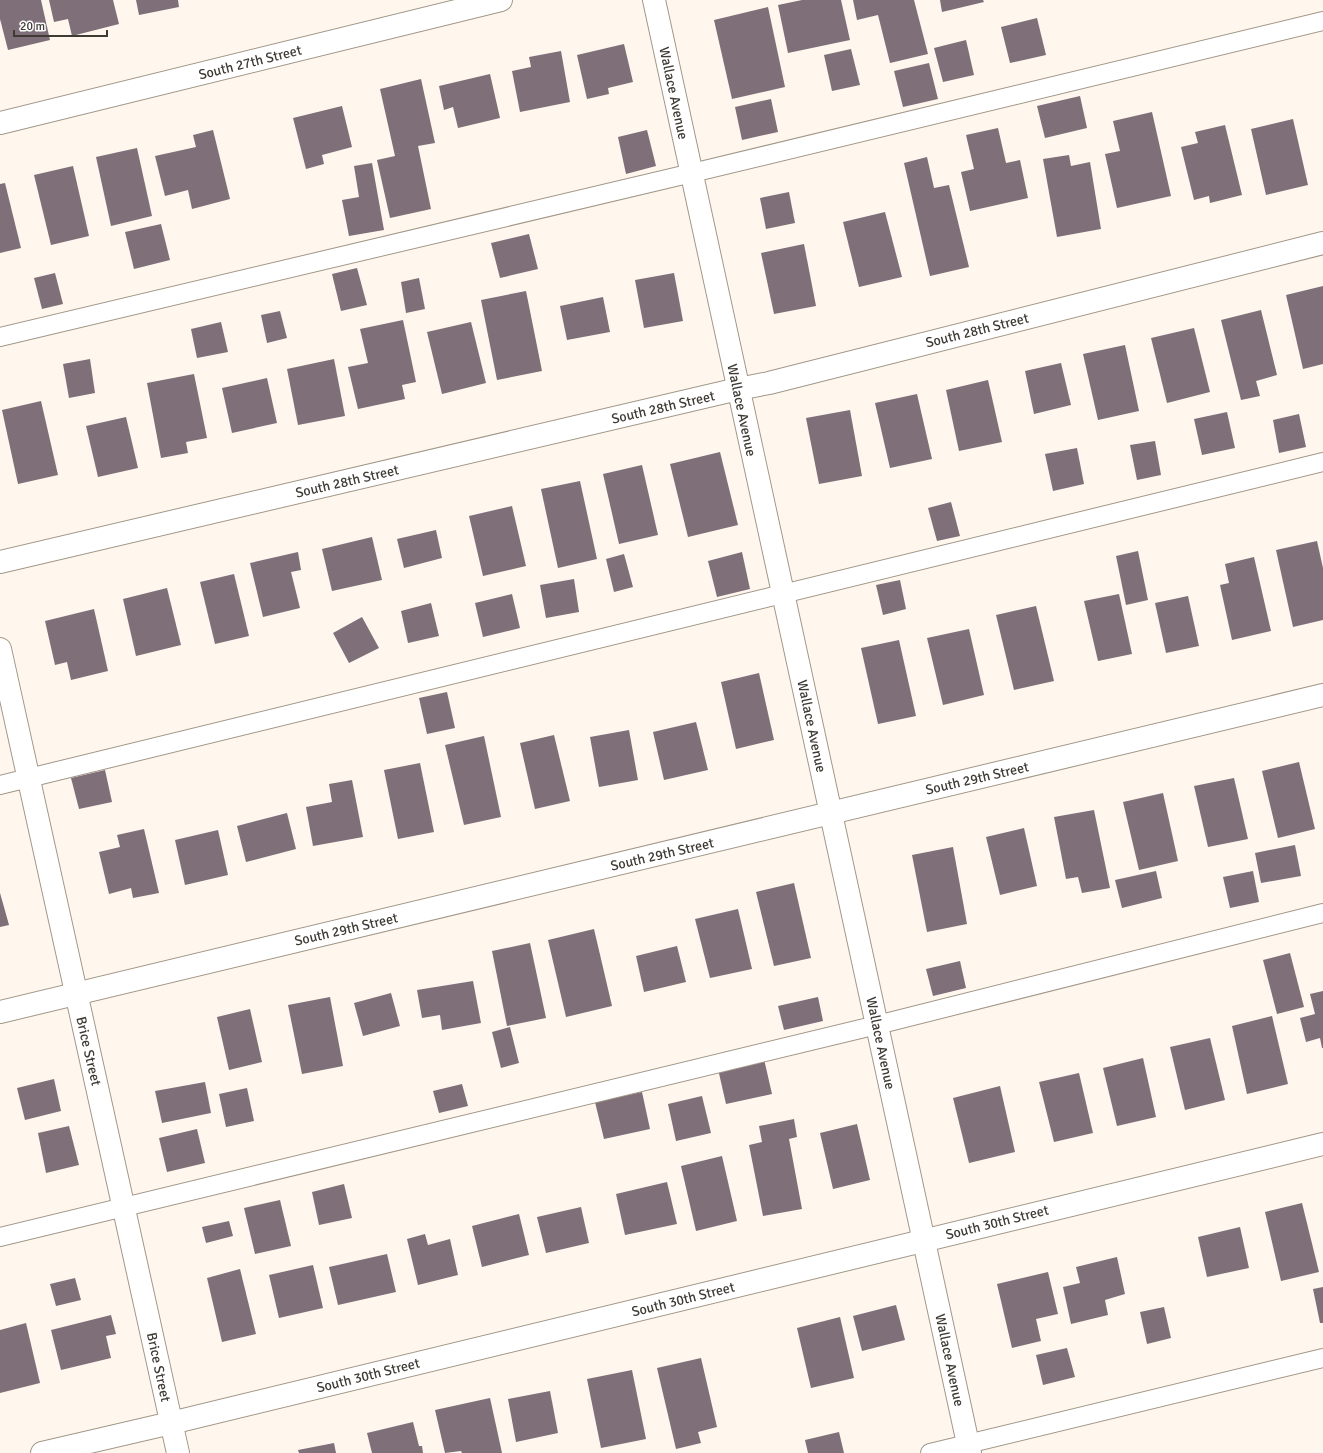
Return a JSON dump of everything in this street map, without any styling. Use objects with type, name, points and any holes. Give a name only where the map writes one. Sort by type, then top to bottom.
[{"type":"street","name":"South 27th Street","points":[[0,123],[501,0]]},
{"type":"street","name":"Wallace Avenue","points":[[654,0],[969,1448]]},
{"type":"street","name":"South 28th Street","points":[[0,562],[769,383],[1323,243]]},
{"type":"street","name":"Brice Street","points":[[0,649],[178,1453]]},
{"type":"street","name":"South 29th Street","points":[[0,1012],[1323,695]]},
{"type":"street","name":"South 30th Street","points":[[42,1453],[172,1423],[1323,1144]]},
{"type":"lane","points":[[0,337],[692,173],[1323,21]]},
{"type":"lane","points":[[0,785],[1323,462]]},
{"type":"lane","points":[[0,1237],[876,1025],[1323,913]]},
{"type":"lane","points":[[930,1453],[969,1448],[1323,1358]]},
{"type":"building","points":[[0,0],[41,0],[50,40],[8,50],[0,19]]},
{"type":"building","points":[[49,0],[113,0],[119,24],[72,36],[68,19],[54,22]]},
{"type":"building","points":[[136,0],[178,0],[179,7],[139,15]]},
{"type":"building","points":[[802,0],[841,0],[850,40],[788,53],[778,5]]},
{"type":"building","points":[[853,0],[914,0],[928,54],[890,63],[878,15],[857,20]]},
{"type":"building","points":[[940,0],[983,0],[984,2],[942,12]]},
{"type":"building","points":[[768,7],[785,87],[732,99],[714,20]]},
{"type":"building","points":[[1037,18],[1046,55],[1010,63],[1001,27]]},
{"type":"building","points":[[966,40],[974,75],[943,82],[934,48]]},
{"type":"building","points":[[624,44],[633,82],[608,88],[609,94],[587,99],[577,55]]},
{"type":"building","points":[[851,49],[860,85],[832,91],[824,55]]},
{"type":"building","points":[[561,51],[570,102],[520,112],[512,71],[531,67],[529,57]]},
{"type":"building","points":[[929,63],[938,99],[903,107],[894,71]]},
{"type":"building","points":[[490,74],[500,118],[458,128],[453,107],[444,110],[439,86]]},
{"type":"building","points":[[421,79],[435,143],[418,146],[431,209],[390,218],[377,160],[395,156],[380,89]]},
{"type":"building","points":[[1080,96],[1087,128],[1045,138],[1037,106]]},
{"type":"building","points":[[771,99],[778,132],[742,140],[735,107]]},
{"type":"building","points":[[342,106],[352,147],[322,155],[324,164],[306,169],[293,118]]},
{"type":"building","points":[[1152,112],[1171,196],[1117,208],[1105,154],[1120,151],[1113,121]]},
{"type":"building","points":[[1293,119],[1308,185],[1266,195],[1251,129]]},
{"type":"building","points":[[1225,125],[1242,195],[1210,203],[1209,196],[1194,200],[1181,147],[1198,143],[1195,132]]},
{"type":"building","points":[[998,128],[1006,163],[1020,160],[1028,198],[970,211],[961,172],[974,169],[966,135]]},
{"type":"building","points":[[213,130],[230,199],[192,209],[188,190],[165,196],[155,156],[196,147],[193,135]]},
{"type":"building","points":[[647,130],[656,166],[626,174],[618,137]]},
{"type":"building","points":[[137,148],[152,216],[111,226],[96,157]]},
{"type":"building","points":[[1069,155],[1071,166],[1090,162],[1101,229],[1057,237],[1043,159]]},
{"type":"building","points":[[927,157],[934,188],[949,185],[969,267],[930,276],[904,163]]},
{"type":"building","points":[[372,163],[384,230],[349,236],[342,200],[359,197],[354,166]]},
{"type":"building","points":[[73,166],[89,236],[51,245],[34,175]]},
{"type":"building","points":[[5,183],[21,248],[0,253],[0,184]]},
{"type":"building","points":[[789,192],[795,223],[766,229],[760,198]]},
{"type":"building","points":[[885,212],[902,277],[859,287],[843,222]]},
{"type":"building","points":[[161,224],[170,260],[134,269],[125,232]]},
{"type":"building","points":[[529,234],[538,269],[500,278],[491,243]]},
{"type":"building","points":[[804,244],[816,306],[774,314],[761,253]]},
{"type":"building","points":[[357,268],[367,305],[341,311],[332,274]]},
{"type":"building","points":[[55,273],[63,304],[42,309],[34,278]]},
{"type":"building","points":[[674,273],[683,321],[644,328],[635,280]]},
{"type":"building","points":[[419,278],[425,309],[406,313],[401,282]]},
{"type":"building","points":[[1323,286],[1323,364],[1303,369],[1286,295]]},
{"type":"building","points":[[526,291],[542,371],[497,380],[481,300]]},
{"type":"building","points":[[603,297],[610,332],[567,340],[560,306]]},
{"type":"building","points":[[1261,310],[1277,375],[1256,381],[1260,396],[1241,400],[1221,320]]},
{"type":"building","points":[[280,311],[287,338],[267,343],[261,315]]},
{"type":"building","points":[[403,320],[416,382],[402,385],[405,399],[358,409],[348,367],[368,363],[360,329]]},
{"type":"building","points":[[221,322],[228,352],[197,358],[191,329]]},
{"type":"building","points":[[471,322],[486,383],[442,394],[427,332]]},
{"type":"building","points":[[1194,328],[1210,392],[1167,403],[1151,338]]},
{"type":"building","points":[[1125,345],[1139,411],[1098,420],[1083,354]]},
{"type":"building","points":[[90,359],[95,393],[69,398],[63,364]]},
{"type":"building","points":[[334,359],[345,416],[298,425],[287,369]]},
{"type":"building","points":[[1061,363],[1071,405],[1034,414],[1025,371]]},
{"type":"building","points":[[194,374],[207,438],[186,442],[188,453],[161,458],[147,383]]},
{"type":"building","points":[[267,378],[277,423],[232,433],[222,388]]},
{"type":"building","points":[[988,380],[1002,442],[959,451],[946,390]]},
{"type":"building","points":[[917,394],[932,459],[890,468],[875,403]]},
{"type":"building","points":[[41,401],[58,475],[18,484],[2,410]]},
{"type":"building","points":[[850,410],[862,476],[819,484],[806,418]]},
{"type":"building","points":[[1227,412],[1235,448],[1202,455],[1194,419]]},
{"type":"building","points":[[1299,414],[1306,447],[1279,453],[1273,420]]},
{"type":"building","points":[[126,417],[138,468],[98,477],[86,426]]},
{"type":"building","points":[[1155,441],[1161,475],[1137,480],[1130,445]]},
{"type":"building","points":[[1077,448],[1084,484],[1053,491],[1045,454]]},
{"type":"building","points":[[720,452],[738,525],[688,537],[670,464]]},
{"type":"building","points":[[642,465],[658,535],[619,544],[603,474]]},
{"type":"building","points":[[580,481],[597,559],[558,568],[541,489]]},
{"type":"building","points":[[951,502],[960,536],[937,541],[928,508]]},
{"type":"building","points":[[512,506],[526,566],[483,576],[469,516]]},
{"type":"building","points":[[436,530],[442,558],[404,568],[397,539]]},
{"type":"building","points":[[372,537],[382,580],[332,591],[322,549]]},
{"type":"building","points":[[1317,541],[1323,568],[1323,620],[1293,627],[1276,550]]},
{"type":"building","points":[[1138,551],[1148,600],[1126,605],[1116,556]]},
{"type":"building","points":[[298,552],[301,570],[291,572],[300,608],[263,617],[250,563]]},
{"type":"building","points":[[742,552],[750,589],[717,597],[708,561]]},
{"type":"building","points":[[624,554],[633,587],[614,592],[606,559]]},
{"type":"building","points":[[1254,557],[1271,631],[1232,640],[1220,585],[1229,583],[1225,564]]},
{"type":"building","points":[[234,574],[249,636],[215,644],[200,582]]},
{"type":"building","points":[[574,579],[579,612],[546,618],[540,585]]},
{"type":"building","points":[[900,580],[906,609],[883,615],[876,585]]},
{"type":"building","points":[[167,588],[181,645],[136,656],[123,599]]},
{"type":"building","points":[[512,594],[520,628],[483,637],[475,603]]},
{"type":"building","points":[[1119,594],[1132,654],[1098,661],[1084,601]]},
{"type":"building","points":[[1188,596],[1199,646],[1166,653],[1155,603]]},
{"type":"building","points":[[431,603],[439,636],[408,643],[401,611]]},
{"type":"building","points":[[1036,606],[1054,681],[1014,690],[996,615]]},
{"type":"building","points":[[94,609],[108,671],[71,680],[67,662],[55,665],[45,621]]},
{"type":"building","points":[[362,617],[379,648],[349,663],[333,633]]},
{"type":"building","points":[[969,629],[984,695],[943,705],[927,638]]},
{"type":"building","points":[[899,640],[916,716],[878,724],[861,648]]},
{"type":"building","points":[[759,673],[774,740],[736,749],[721,682]]},
{"type":"building","points":[[447,692],[455,728],[427,734],[419,698]]},
{"type":"building","points":[[696,722],[708,770],[664,780],[653,732]]},
{"type":"building","points":[[629,730],[638,780],[599,787],[590,737]]},
{"type":"building","points":[[554,735],[570,801],[535,809],[520,743]]},
{"type":"building","points":[[484,736],[501,817],[464,825],[445,745]]},
{"type":"building","points":[[1299,762],[1315,829],[1278,838],[1262,771]]},
{"type":"building","points":[[420,763],[434,832],[398,839],[384,770]]},
{"type":"building","points":[[105,770],[112,802],[79,809],[71,778]]},
{"type":"building","points":[[1234,778],[1248,839],[1208,847],[1194,786]]},
{"type":"building","points":[[352,780],[363,837],[313,846],[306,807],[332,802],[329,784]]},
{"type":"building","points":[[1163,793],[1178,861],[1139,870],[1123,802]]},
{"type":"building","points":[[1094,810],[1110,888],[1082,893],[1078,877],[1066,879],[1054,817]]},
{"type":"building","points":[[287,813],[296,849],[246,862],[237,826]]},
{"type":"building","points":[[1024,828],[1037,886],[1000,895],[986,837]]},
{"type":"building","points":[[144,829],[159,893],[133,898],[131,888],[109,894],[99,852],[120,847],[117,835]]},
{"type":"building","points":[[218,830],[228,875],[185,885],[175,840]]},
{"type":"building","points":[[1295,845],[1301,876],[1261,883],[1255,853]]},
{"type":"building","points":[[953,847],[967,924],[927,932],[912,855]]},
{"type":"building","points":[[1156,871],[1162,898],[1122,908],[1115,880]]},
{"type":"building","points":[[1253,871],[1259,902],[1230,908],[1223,877]]},
{"type":"building","points":[[794,883],[811,958],[774,966],[756,892]]},
{"type":"building","points":[[0,893],[9,925],[0,927]]},
{"type":"building","points":[[738,909],[752,969],[710,978],[695,919]]},
{"type":"building","points":[[594,929],[612,1006],[566,1017],[548,940]]},
{"type":"building","points":[[530,943],[546,1018],[507,1026],[492,951]]},
{"type":"building","points":[[677,946],[686,982],[644,992],[636,956]]},
{"type":"building","points":[[1290,953],[1304,1007],[1277,1014],[1263,960]]},
{"type":"building","points":[[960,961],[966,988],[933,996],[926,969]]},
{"type":"building","points":[[473,981],[481,1023],[442,1030],[440,1015],[422,1018],[417,990]]},
{"type":"building","points":[[1323,991],[1322,1048],[1320,1038],[1306,1042],[1300,1018],[1315,1014],[1310,994]]},
{"type":"building","points":[[391,993],[400,1026],[363,1036],[354,1003]]},
{"type":"building","points":[[330,997],[343,1066],[302,1074],[288,1005]]},
{"type":"building","points":[[818,997],[823,1021],[784,1030],[778,1006]]},
{"type":"building","points":[[250,1009],[262,1062],[229,1070],[217,1017]]},
{"type":"building","points":[[1272,1016],[1288,1084],[1247,1094],[1232,1026]]},
{"type":"building","points":[[510,1027],[519,1063],[501,1068],[492,1032]]},
{"type":"building","points":[[1210,1038],[1225,1100],[1185,1110],[1170,1047]]},
{"type":"building","points":[[1143,1058],[1156,1117],[1117,1126],[1103,1068]]},
{"type":"building","points":[[764,1059],[772,1094],[726,1104],[718,1069]]},
{"type":"building","points":[[1079,1073],[1093,1133],[1054,1142],[1039,1082]]},
{"type":"building","points":[[54,1079],[61,1111],[25,1120],[17,1088]]},
{"type":"building","points":[[205,1082],[211,1113],[162,1123],[155,1091]]},
{"type":"building","points":[[462,1084],[468,1106],[439,1113],[433,1091]]},
{"type":"building","points":[[1000,1086],[1015,1152],[969,1163],[953,1098]]},
{"type":"building","points":[[247,1088],[254,1121],[226,1127],[219,1094]]},
{"type":"building","points":[[642,1092],[650,1129],[604,1139],[595,1102]]},
{"type":"building","points":[[702,1096],[711,1133],[676,1141],[668,1104]]},
{"type":"building","points":[[794,1119],[797,1137],[789,1139],[802,1209],[763,1216],[749,1145],[762,1142],[759,1126]]},
{"type":"building","points":[[857,1124],[870,1180],[833,1189],[820,1133]]},
{"type":"building","points":[[69,1126],[79,1165],[46,1173],[38,1133]]},
{"type":"building","points":[[197,1129],[205,1163],[167,1172],[159,1138]]},
{"type":"building","points":[[722,1156],[737,1221],[696,1231],[681,1166]]},
{"type":"building","points":[[667,1182],[677,1224],[625,1235],[616,1194]]},
{"type":"building","points":[[344,1184],[352,1218],[319,1225],[312,1192]]},
{"type":"building","points":[[280,1200],[291,1246],[255,1254],[244,1208]]},
{"type":"building","points":[[1302,1203],[1319,1272],[1281,1281],[1265,1212]]},
{"type":"building","points":[[581,1207],[589,1243],[546,1253],[537,1217]]},
{"type":"building","points":[[519,1214],[529,1255],[482,1267],[472,1226]]},
{"type":"building","points":[[229,1221],[233,1236],[206,1243],[202,1227]]},
{"type":"building","points":[[1240,1227],[1249,1268],[1207,1277],[1198,1237]]},
{"type":"building","points":[[425,1234],[428,1245],[450,1239],[458,1275],[418,1285],[407,1239]]},
{"type":"building","points":[[387,1254],[396,1292],[338,1305],[329,1267]]},
{"type":"building","points":[[1117,1257],[1125,1294],[1105,1300],[1108,1315],[1071,1324],[1063,1287],[1080,1283],[1076,1267]]},
{"type":"building","points":[[313,1265],[323,1308],[279,1318],[269,1275]]},
{"type":"building","points":[[240,1269],[256,1334],[222,1342],[207,1278]]},
{"type":"building","points":[[1048,1272],[1058,1314],[1036,1319],[1041,1341],[1012,1348],[997,1284]]},
{"type":"building","points":[[75,1278],[81,1300],[56,1306],[50,1284]]},
{"type":"building","points":[[1323,1287],[1323,1323],[1320,1323],[1313,1289]]},
{"type":"building","points":[[896,1305],[905,1340],[862,1351],[853,1316]]},
{"type":"building","points":[[1164,1307],[1171,1338],[1147,1344],[1140,1312]]},
{"type":"building","points":[[111,1315],[116,1334],[106,1336],[111,1358],[61,1370],[51,1330]]},
{"type":"building","points":[[840,1317],[854,1378],[811,1388],[797,1328]]},
{"type":"building","points":[[26,1323],[40,1383],[0,1393],[0,1330]]},
{"type":"building","points":[[1067,1348],[1075,1377],[1043,1385],[1036,1355]]},
{"type":"building","points":[[701,1358],[717,1427],[698,1432],[701,1443],[676,1449],[657,1368]]},
{"type":"building","points":[[632,1370],[646,1439],[601,1448],[587,1379]]},
{"type":"building","points":[[550,1391],[558,1433],[516,1442],[508,1399]]},
{"type":"building","points":[[490,1398],[502,1453],[462,1453],[461,1451],[445,1453],[435,1410]]},
{"type":"building","points":[[413,1422],[419,1446],[422,1446],[423,1453],[372,1453],[367,1433]]},
{"type":"building","points":[[839,1432],[844,1453],[808,1453],[805,1440]]},
{"type":"building","points":[[334,1443],[336,1453],[299,1453],[298,1450]]}]
